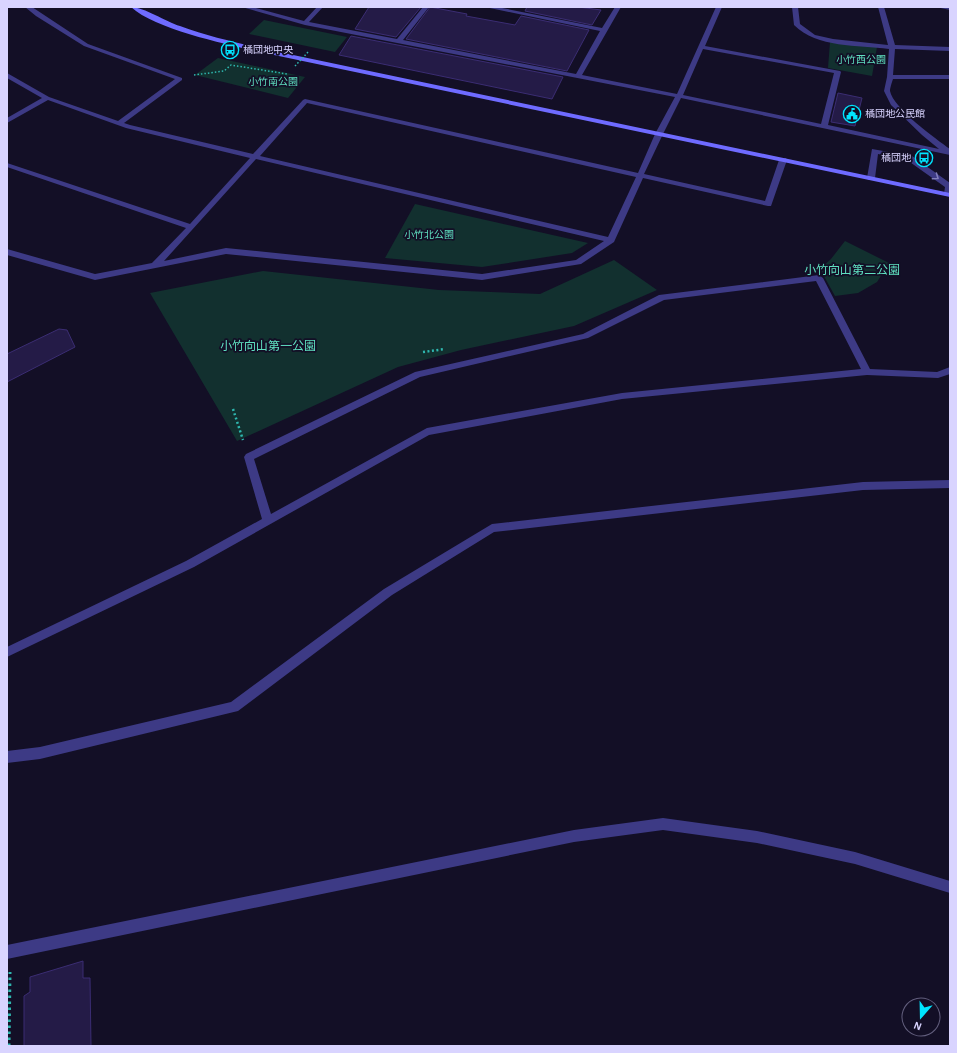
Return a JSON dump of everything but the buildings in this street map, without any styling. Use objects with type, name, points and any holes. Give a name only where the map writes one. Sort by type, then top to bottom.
[{"type":"street","points":[[28,7],[38,15],[86,45],[180,79]]},
{"type":"street","points":[[134,7],[146,15],[197,35],[269,52],[783,160],[870,178],[949,194],[949,186],[909,158],[875,151],[870,178]]},
{"type":"street","points":[[245,7],[305,22],[679,96],[950,153]]},
{"type":"street","points":[[305,22],[320,7]]},
{"type":"street","points":[[400,41],[426,7]]},
{"type":"street","points":[[488,7],[520,10],[604,30]]},
{"type":"street","points":[[578,77],[618,7]]},
{"type":"street","points":[[7,252],[95,277],[226,251],[482,277],[578,262],[611,240],[659,134],[702,47],[719,7]]},
{"type":"street","points":[[795,7],[797,25],[813,36],[832,41],[892,47],[950,49]]},
{"type":"street","points":[[881,7],[892,47],[890,77],[887,91],[894,105],[924,134],[950,153]]},
{"type":"street","points":[[939,7],[950,8]]},
{"type":"street","points":[[702,47],[838,72],[824,126]]},
{"type":"street","points":[[7,75],[47,98],[119,124],[611,240]]},
{"type":"street","points":[[890,77],[950,77]]},
{"type":"street","points":[[119,124],[180,79]]},
{"type":"street","points":[[7,121],[47,98]]},
{"type":"street","points":[[154,266],[305,101],[768,204],[783,160]]},
{"type":"street","points":[[7,165],[190,227]]},
{"type":"street","points":[[268,521],[249,458],[418,374],[586,336],[662,297],[819,278],[867,372]]},
{"type":"street","points":[[7,652],[190,564],[427,432],[622,396],[867,372],[938,374],[950,370]]},
{"type":"street","points":[[7,757],[40,753],[234,707],[388,592],[492,528],[863,486],[950,484]]},
{"type":"street","points":[[9,952],[574,836],[663,824],[764,838],[855,858],[950,887]]},
{"type":"path","points":[[180,79],[203,73],[224,71],[232,65],[288,74],[308,51]]},
{"type":"path","points":[[232,409],[249,458]]},
{"type":"path","points":[[9,952],[9,1046]]},
{"type":"green space","name":"小竹南公園","points":[[264,20],[347,37],[335,52],[249,34]]},
{"type":"green space","name":"小竹西公園","points":[[830,42],[877,47],[872,76],[828,68]]},
{"type":"green space","name":"小竹南公園","points":[[218,58],[305,77],[288,98],[195,75]]},
{"type":"green space","name":"小竹北公園","points":[[415,204],[588,243],[572,253],[482,267],[385,258]]},
{"type":"green space","name":"小竹向山第二公園","points":[[845,241],[889,263],[877,282],[858,293],[835,296],[820,269],[831,259]]},
{"type":"green space","name":"小竹向山第一公園","points":[[614,260],[657,290],[574,326],[461,350],[398,367],[237,441],[150,293],[263,271],[439,290],[540,294]]},
{"type":"place","name":"橘団地中央","points":[[230,50]]},
{"type":"place","name":"橘団地公民館","points":[[852,114]]},
{"type":"place","name":"橘団地","points":[[924,158]]}]
